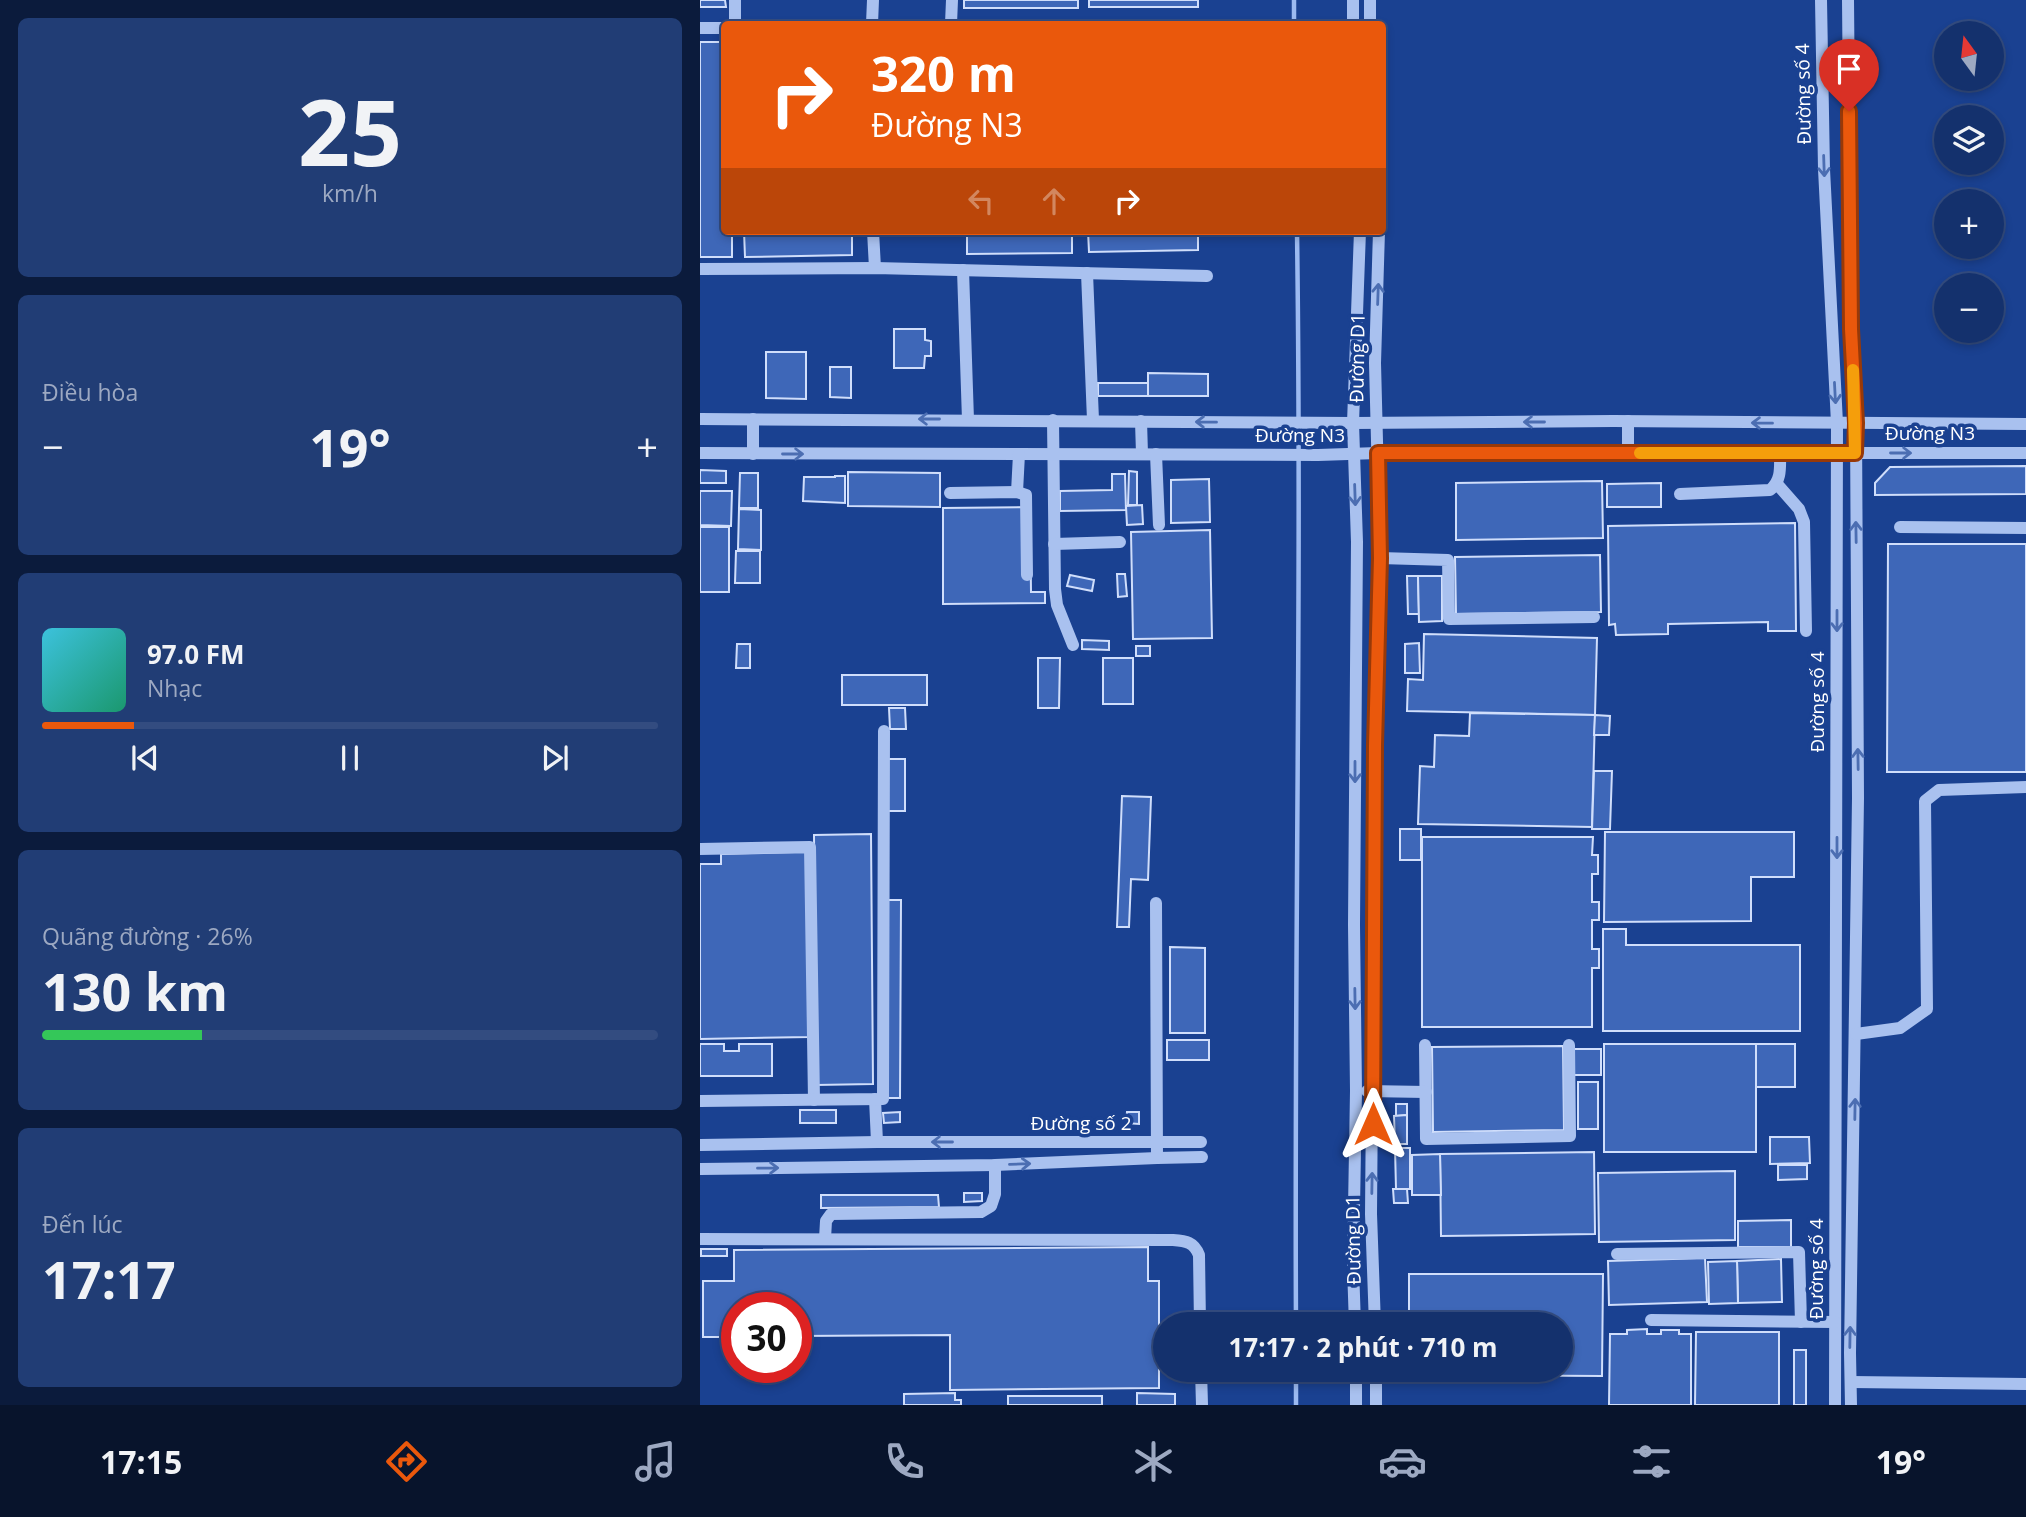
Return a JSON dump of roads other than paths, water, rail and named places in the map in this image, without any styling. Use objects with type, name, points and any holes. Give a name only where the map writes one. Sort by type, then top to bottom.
[{"type":"street","points":[[735,0],[735,21]]},
{"type":"street","points":[[872,21],[873,0]]},
{"type":"street","points":[[951,21],[952,0]]},
{"type":"street","points":[[1353,0],[1353,21]]},
{"type":"street","points":[[1370,0],[1370,21]]},
{"type":"street","name":"Đường số 4","points":[[1821,0],[1824,169],[1837,423],[1835,1405]]},
{"type":"street","name":"Đường số 4","points":[[1848,0],[1851,329],[1856,423],[1858,798],[1851,1405]]},
{"type":"street","points":[[700,28],[721,28]]},
{"type":"street","points":[[873,235],[875,268]]},
{"type":"street","name":"Đường D1","points":[[1355,1312],[1357,542],[1353,423],[1360,235]]},
{"type":"street","name":"Đường D1","points":[[1375,1312],[1371,1214],[1375,745],[1380,558],[1375,363],[1379,235]]},
{"type":"street","points":[[700,270],[875,268],[1207,276]]},
{"type":"street","points":[[963,270],[968,420]]},
{"type":"street","points":[[1087,273],[1093,420]]},
{"type":"street","name":"Đường N3","points":[[700,419],[2026,424]]},
{"type":"street","points":[[753,419],[753,454]]},
{"type":"street","points":[[1054,420],[1057,605],[1073,645]]},
{"type":"street","points":[[1141,421],[1142,454]]},
{"type":"street","points":[[1628,421],[1628,453]]},
{"type":"street","name":"Đường N3","points":[[700,453],[2026,453]]},
{"type":"street","points":[[1680,494],[1770,490],[1780,478],[1780,453]]},
{"type":"street","points":[[1017,492],[1019,454]]},
{"type":"street","points":[[1156,454],[1158,525]]},
{"type":"street","points":[[1777,484],[1799,509],[1804,522],[1806,631]]},
{"type":"street","points":[[950,492],[1017,492],[1026,495],[1027,575]]},
{"type":"street","points":[[1900,527],[2026,528]]},
{"type":"street","points":[[1054,544],[1120,542]]},
{"type":"street","points":[[1380,558],[1448,560],[1449,619],[1594,617]]},
{"type":"street","points":[[700,1101],[883,1099],[884,731]]},
{"type":"street","points":[[1355,745],[1375,745]]},
{"type":"street","points":[[1856,1034],[1900,1028],[1927,1009],[1925,801],[1939,790],[2026,787]]},
{"type":"street","points":[[700,849],[810,847],[814,1100]]},
{"type":"street","points":[[1156,902],[1158,1143],[1201,1142]]},
{"type":"street","points":[[1836,919],[1857,919]]},
{"type":"street","points":[[1425,1045],[1426,1139],[1570,1136],[1569,1045]]},
{"type":"street","points":[[1836,1076],[1855,1076]]},
{"type":"street","points":[[1356,1091],[1426,1092]]},
{"type":"street","points":[[875,1099],[877,1142]]},
{"type":"street","name":"Đường số 2","points":[[700,1145],[877,1142],[1158,1143],[1157,1158],[995,1165],[700,1169]]},
{"type":"street","points":[[1157,1158],[1202,1157]]},
{"type":"street","points":[[825,1240],[826,1221],[831,1214],[981,1212],[991,1206],[995,1194],[995,1165]]},
{"type":"street","points":[[700,1239],[1189,1242],[1196,1247],[1199,1255],[1200,1312]]},
{"type":"street","points":[[1617,1254],[1799,1252],[1801,1322]]},
{"type":"street","points":[[1651,1320],[1835,1322]]},
{"type":"street","points":[[1201,1382],[1202,1405]]},
{"type":"street","points":[[1356,1382],[1356,1405]]},
{"type":"street","points":[[1376,1382],[1376,1405]]},
{"type":"street","points":[[1851,1382],[2026,1384]]},
{"type":"waterway","points":[[1294,0],[1294,21]]},
{"type":"waterway","points":[[1296,1312],[1299,505],[1297,235]]},
{"type":"waterway","points":[[1296,1382],[1296,1405]]}]
